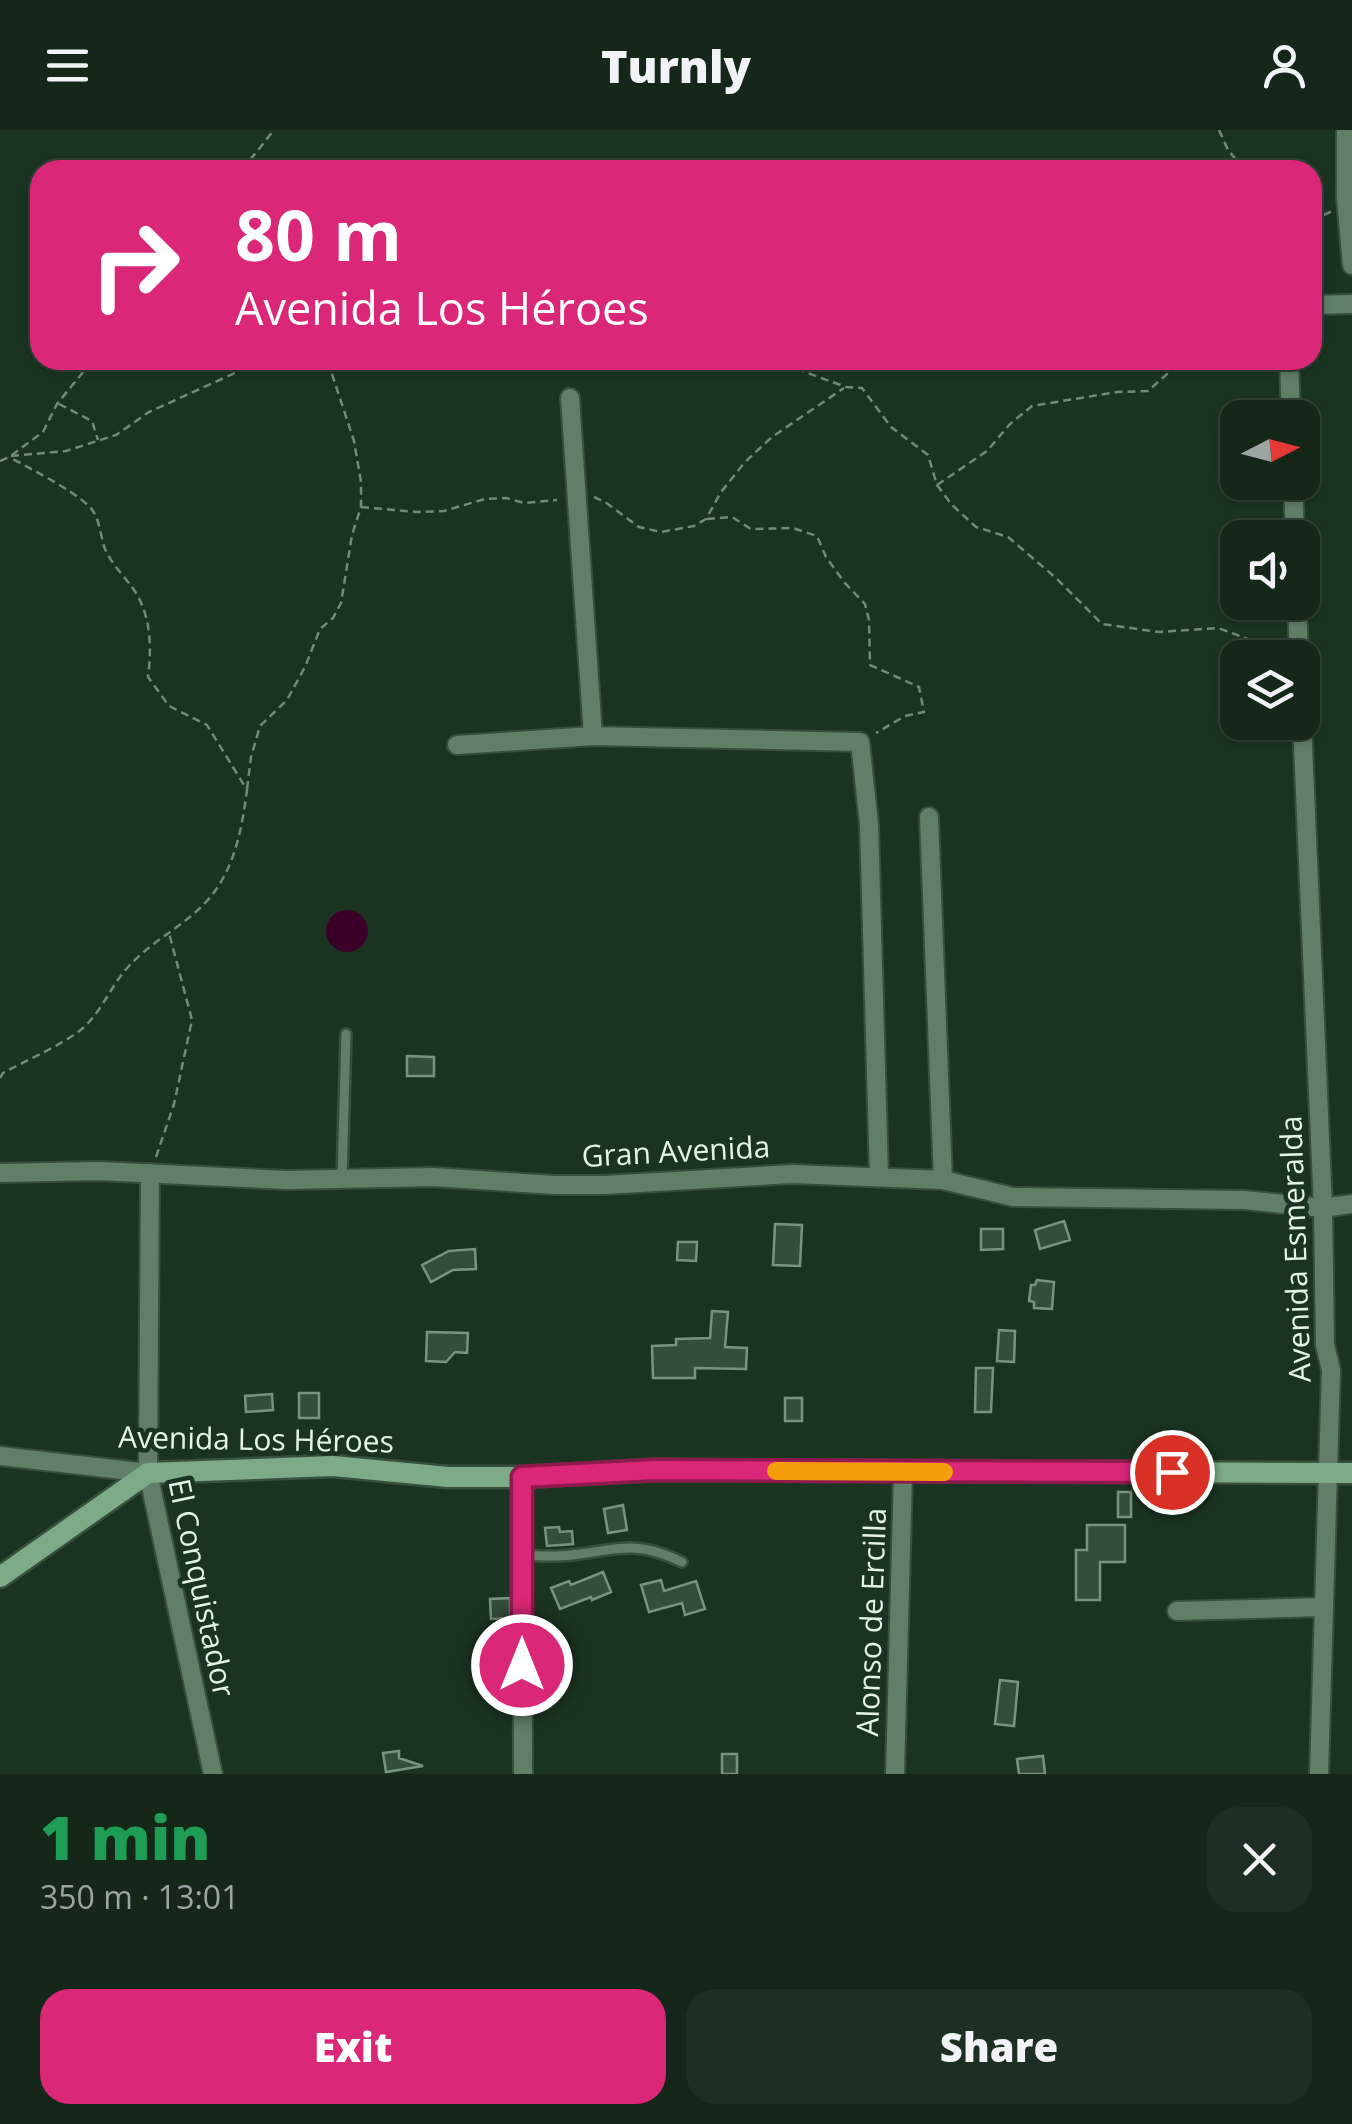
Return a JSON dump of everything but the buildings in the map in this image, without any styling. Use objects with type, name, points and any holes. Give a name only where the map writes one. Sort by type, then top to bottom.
[{"type":"street","points":[[1346,130],[1346,199],[1352,265]]},
{"type":"street","points":[[1322,305],[1352,304]]},
{"type":"street","points":[[1289,370],[1290,400]]},
{"type":"street","points":[[570,398],[593,736]]},
{"type":"street","points":[[457,745],[593,736],[860,742],[869,824],[879,1177]]},
{"type":"street","name":"Avenida Esmeralda","points":[[1303,740],[1323,1208],[1324,1330],[1331,1370],[1318,1774]]},
{"type":"street","points":[[930,817],[943,1180]]},
{"type":"street","name":"Gran Avenida","points":[[0,1174],[99,1171],[286,1180],[433,1177],[570,1185],[792,1174],[943,1180],[1013,1197],[1244,1200],[1323,1208],[1352,1204]]},
{"type":"street","name":"El Conquistador","points":[[150,1173],[148,1473],[213,1774]]},
{"type":"street","name":"Avenida Los Héroes","points":[[0,1456],[148,1473],[333,1466],[448,1476],[522,1477],[654,1470],[1352,1473]]},
{"type":"street","name":"Alonso de Ercilla","points":[[895,1774],[903,1472]]},
{"type":"street","points":[[0,1577],[148,1473]]},
{"type":"street","points":[[522,1477],[523,1774]]},
{"type":"street","points":[[1178,1611],[1322,1607]]},
{"type":"lane","points":[[342,1180],[346,1034]]},
{"type":"lane","points":[[522,1555],[558,1556],[625,1547],[654,1551],[682,1562]]},
{"type":"path","points":[[250,160],[274,130]]},
{"type":"path","points":[[1219,130],[1236,160]]},
{"type":"path","points":[[0,460],[42,432],[57,404],[85,370]]},
{"type":"path","points":[[9,456],[66,451],[116,435],[149,412],[242,370]]},
{"type":"path","points":[[0,1078],[82,1029],[105,1002],[124,970],[150,944],[207,902],[236,851],[260,726],[287,700],[320,629],[334,618],[341,603],[352,536],[362,507],[354,442],[328,370]]},
{"type":"path","points":[[798,370],[846,388],[862,388],[892,427],[928,455],[937,485],[951,504],[976,526],[1008,537],[1102,624],[1159,632],[1218,628],[1250,640]]},
{"type":"path","points":[[937,485],[987,450],[1032,406],[1116,392],[1148,391],[1169,370]]},
{"type":"path","points":[[706,519],[745,462],[800,416],[846,388]]},
{"type":"path","points":[[57,404],[92,421],[98,441]]},
{"type":"path","points":[[9,456],[92,508],[106,550],[135,591],[147,622],[152,646],[148,677],[169,706],[208,726],[248,790]]},
{"type":"path","points":[[362,507],[444,511],[485,499],[506,498],[524,503],[588,495],[640,526],[661,532],[694,526],[706,519],[732,517],[751,529],[793,528],[817,536],[844,582],[865,604],[870,620],[870,665],[919,688],[924,712],[905,716],[860,742]]},
{"type":"path","points":[[150,1173],[174,1104],[192,1020],[169,932]]},
{"type":"shaded area","points":[[347,910],[362,916],[368,931],[362,946],[347,952],[332,946],[326,931],[332,916]]},
{"type":"slow traffic","points":[[776,1471],[944,1472]]},
{"type":"route","points":[[522,1665],[522,1477],[654,1470],[1172,1472]]}]
